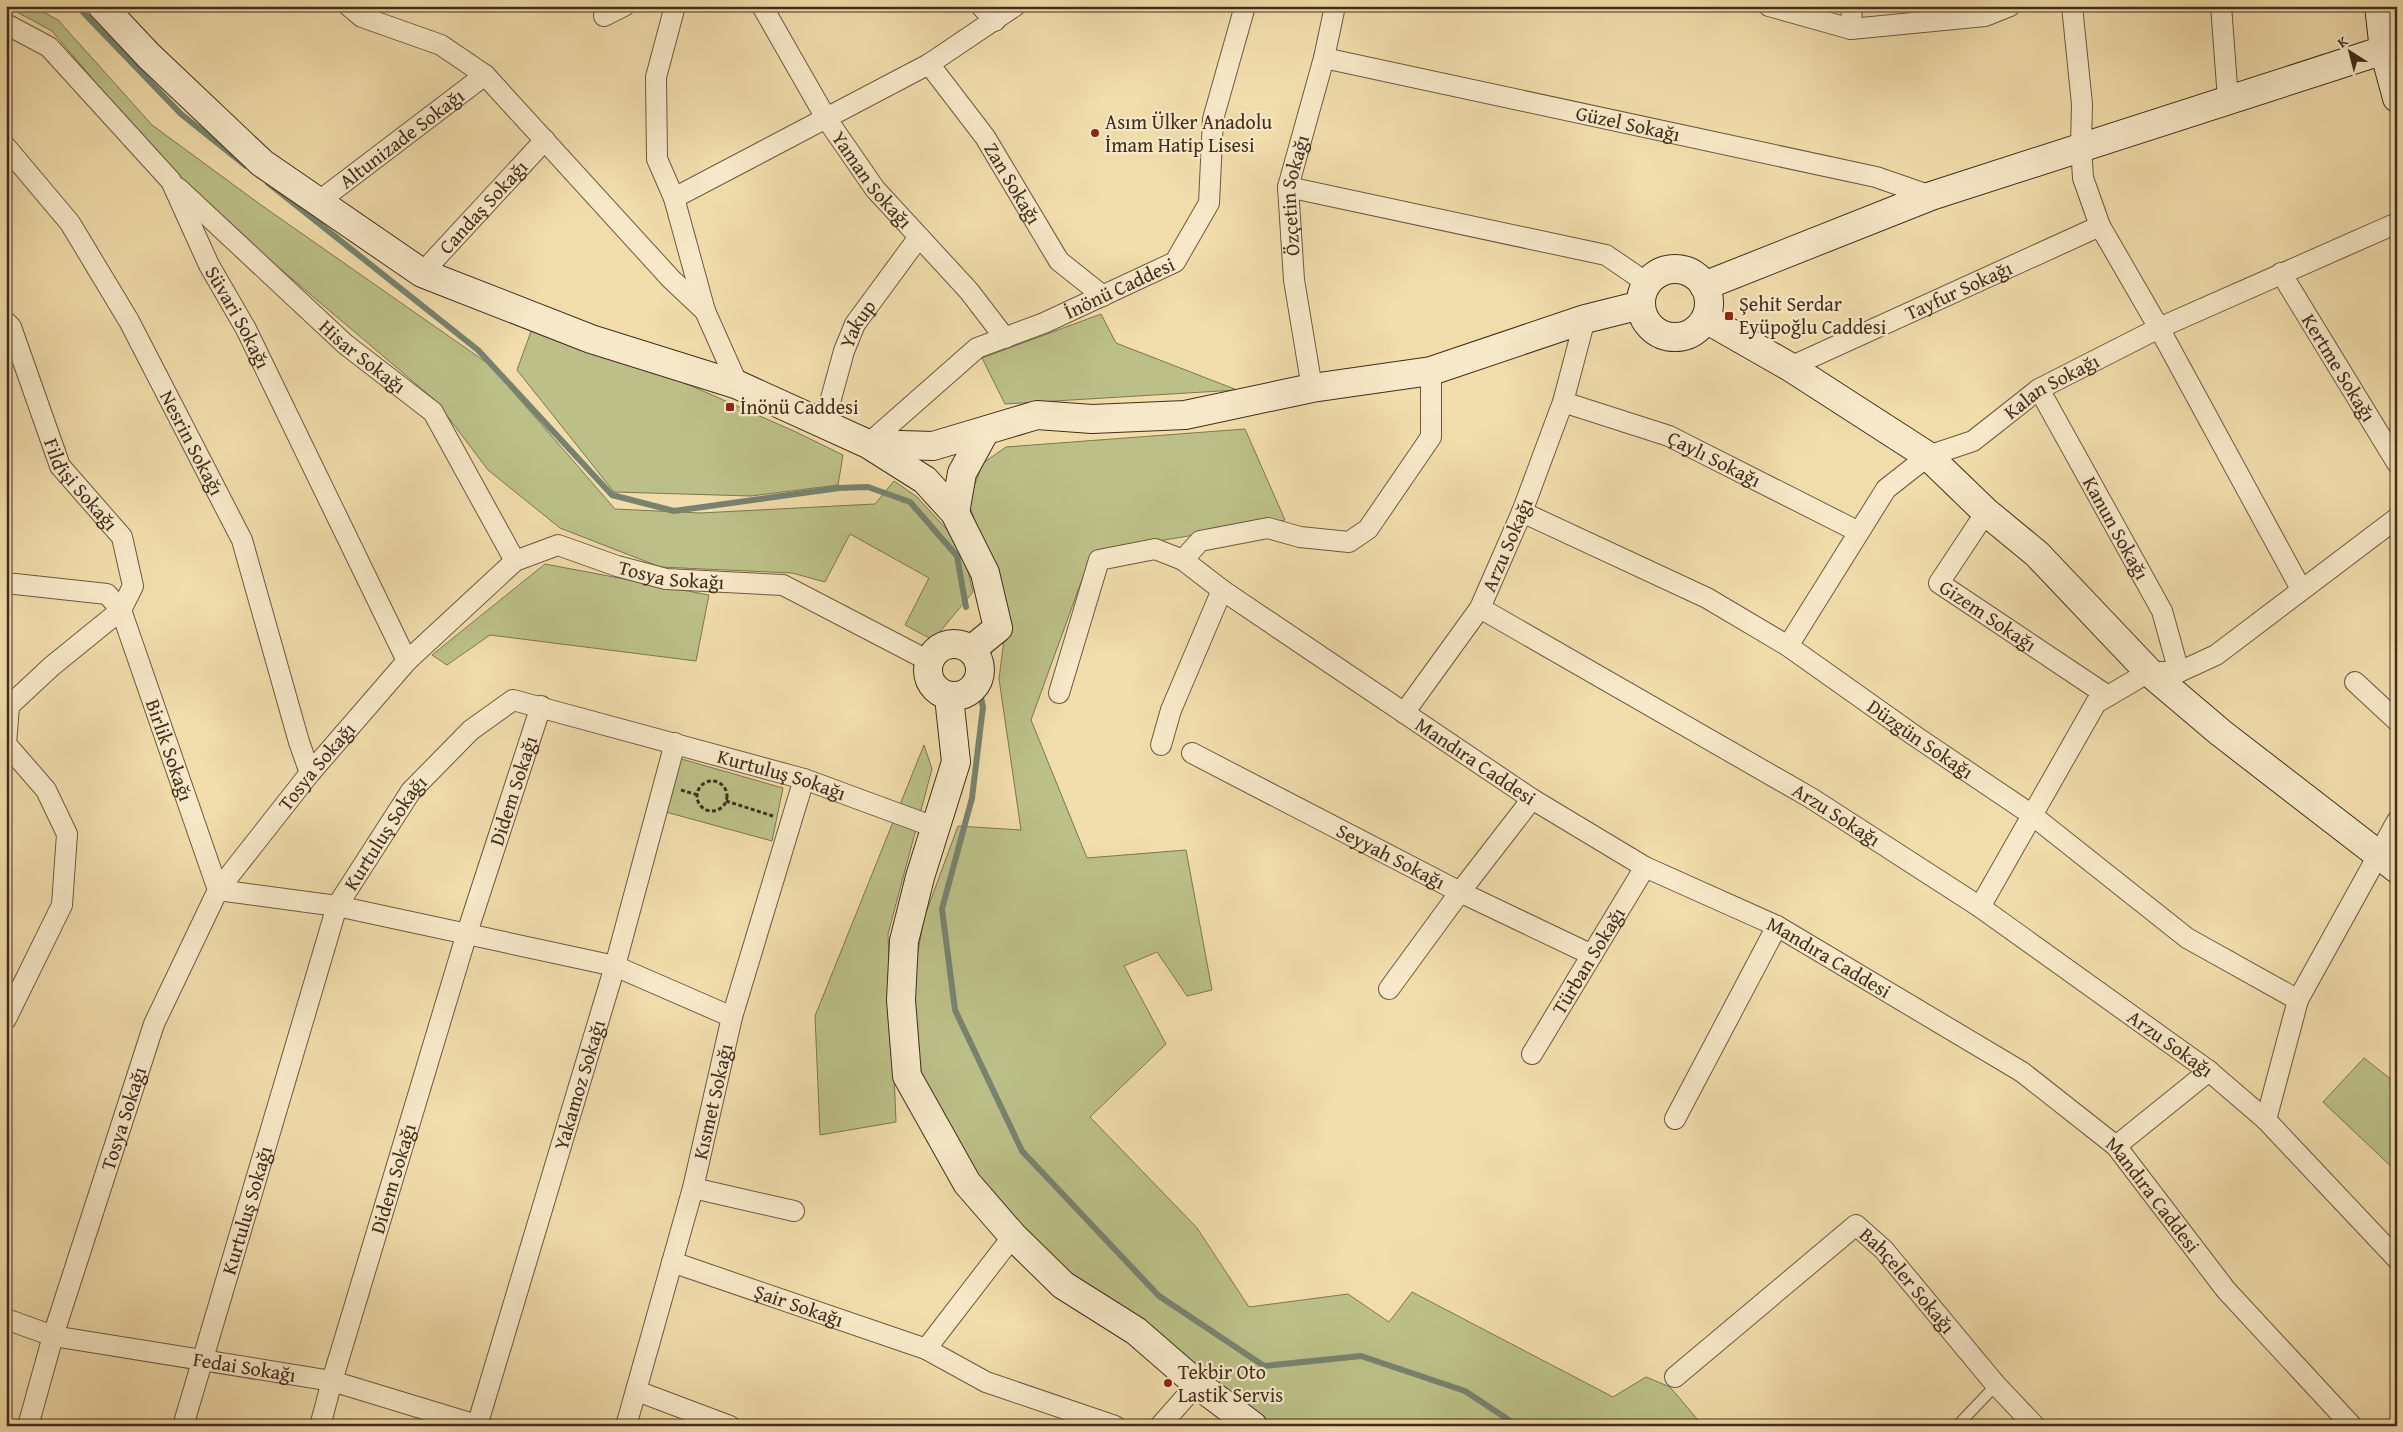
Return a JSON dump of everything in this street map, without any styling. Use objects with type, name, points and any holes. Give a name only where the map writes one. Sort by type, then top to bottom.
[{"type":"street","points":[[102,6],[149,56],[262,163],[422,273],[592,339],[738,385],[868,444],[925,480],[956,513],[985,573],[998,628],[971,650]]},
{"type":"street","points":[[349,6],[362,17],[441,45],[485,75],[671,279],[705,312]]},
{"type":"street","points":[[604,16],[624,6]]},
{"type":"street","points":[[675,6],[656,77],[657,160],[674,198],[705,312],[738,385]]},
{"type":"street","name":"Yaman Sokağı","points":[[762,6],[826,118],[875,190],[969,291],[1005,338]]},
{"type":"street","points":[[981,6],[995,21]]},
{"type":"street","points":[[674,198],[929,64],[1015,6]]},
{"type":"street","name":"İnönü Caddesi","points":[[868,444],[977,348],[1044,324],[1175,262],[1209,204],[1213,119],[1245,6]]},
{"type":"street","name":"Özçetin Sokağı","points":[[1312,388],[1294,280],[1288,187],[1324,58],[1335,6]]},
{"type":"street","points":[[1769,6],[1851,29],[1985,16],[2010,6]]},
{"type":"street","points":[[1851,29],[1852,6]]},
{"type":"street","points":[[2072,6],[2082,104],[2081,146],[2084,178],[2100,226],[2160,328],[2301,589]]},
{"type":"street","points":[[2221,6],[2228,99]]},
{"type":"street","points":[[2379,6],[2390,49],[2397,98]]},
{"type":"street","name":"Süvari Sokağı","points":[[6,24],[49,46],[171,181],[209,265],[246,329],[406,661]]},
{"type":"street","points":[[1704,286],[1930,196],[2228,99],[2390,49]]},
{"type":"street","name":"Güzel Sokağı","points":[[1324,58],[1876,177],[1930,196]]},
{"type":"street","name":"Zan Sokağı","points":[[929,64],[985,137],[1060,261],[1103,296]]},
{"type":"street","name":"Altunizade Sokağı","points":[[318,202],[485,75]]},
{"type":"street","name":"Candaş Sokağı","points":[[422,273],[545,140]]},
{"type":"street","name":"Nesrin Sokağı","points":[[6,147],[70,223],[80,239],[129,321],[242,540],[310,773]]},
{"type":"street","name":"Hisar Sokağı","points":[[171,181],[345,344],[433,412],[515,561]]},
{"type":"street","points":[[1288,187],[1606,255],[1644,294]]},
{"type":"street","name":"Kalan Sokağı","points":[[1788,646],[1886,489],[1928,456],[1972,441],[2039,389],[2160,328],[2397,223]]},
{"type":"street","name":"Tayfur Sokağı","points":[[1790,367],[2100,226]]},
{"type":"street","name":"Yakup","points":[[824,424],[844,351],[855,324],[919,237]]},
{"type":"street","points":[[1669,269],[1680,269],[1690,272],[1704,286],[1709,297],[1706,319],[1690,334],[1679,337],[1667,337],[1656,332],[1642,314],[1644,294],[1658,273],[1669,269]]},
{"type":"street","name":"Kertme Sokağı","points":[[2281,273],[2397,463]]},
{"type":"street","points":[[868,444],[933,446],[1037,415],[1092,419],[1185,415],[1312,388],[1431,371],[1585,319],[1644,294]]},
{"type":"street","name":"Arzu Sokağı","points":[[1585,319],[1563,402],[1522,512],[1480,608],[1811,798],[1980,906],[2208,1071],[2266,1120],[2397,1259]]},
{"type":"street","points":[[1706,319],[1790,367],[1928,456],[1986,512],[2037,554],[2149,672],[2221,733],[2388,862]]},
{"type":"street","name":"Fildişi Sokağı","points":[[6,1019],[62,905],[67,834],[46,790],[6,744],[9,706],[52,666],[121,610],[133,586],[122,537],[60,466],[8,326]]},
{"type":"street","points":[[1183,560],[1200,541],[1268,528],[1300,537],[1349,542],[1368,529],[1431,437],[1431,371]]},
{"type":"street","name":"Kanun Sokağı","points":[[2039,389],[2162,611],[2179,672]]},
{"type":"street","name":"Çaylı Sokağı","points":[[1563,402],[1669,436],[1859,532]]},
{"type":"street","points":[[956,513],[962,473],[984,432]]},
{"type":"street","points":[[925,480],[933,446]]},
{"type":"street","points":[[925,480],[962,473]]},
{"type":"street","name":"Düzgün Sokağı","points":[[1522,512],[1707,598],[1788,646],[1914,736],[2032,815],[2187,938],[2298,1000]]},
{"type":"street","name":"Gizem Sokağı","points":[[1986,512],[1940,584],[2108,696]]},
{"type":"street","points":[[1980,906],[2096,702],[2149,672],[2179,672],[2216,655],[2397,518]]},
{"type":"street","name":"Tosya Sokağı","points":[[28,1426],[53,1336],[154,1024],[218,890],[310,773],[406,661],[515,561],[558,545],[617,566],[666,579],[783,586],[929,661]]},
{"type":"street","name":"Mandıra Caddesi","points":[[1059,693],[1099,560],[1155,549],[1183,560],[1222,590],[1532,799],[1645,867],[1777,926],[2022,1072],[2116,1146],[2226,1290],[2352,1426]]},
{"type":"street","points":[[6,583],[107,594],[121,610]]},
{"type":"street","points":[[1161,745],[1171,710],[1222,590]]},
{"type":"street","points":[[1404,713],[1480,608]]},
{"type":"street","name":"Birlik Sokağı","points":[[121,610],[218,890]]},
{"type":"street","points":[[956,644],[971,650],[980,665],[978,682],[966,694],[949,696],[942,694],[930,684],[927,669],[929,661],[939,648],[956,644]]},
{"type":"street","points":[[2355,682],[2397,721]]},
{"type":"street","points":[[949,696],[956,762],[937,828],[920,877],[904,941],[900,1000],[907,1076],[967,1183],[1013,1236],[1063,1285],[1136,1331],[1197,1384],[1253,1426]]},
{"type":"street","name":"Kurtuluş Sokağı","points":[[183,1426],[337,906],[412,791],[471,730],[512,700],[541,706],[804,779],[937,828]]},
{"type":"street","name":"Didem Sokağı","points":[[320,1426],[467,933],[541,706]]},
{"type":"street","name":"Yakamoz Sokağı","points":[[479,1425],[616,966],[676,743]]},
{"type":"street","name":"Seyyah Sokağı","points":[[1192,753],[1460,892],[1592,955]]},
{"type":"street","name":"Kısmet Sokağı","points":[[626,1426],[693,1188],[732,1017],[804,779]]},
{"type":"street","points":[[1389,989],[1460,892],[1532,799]]},
{"type":"street","points":[[2266,1120],[2298,1000],[2388,862],[2397,821]]},
{"type":"street","name":"Türban Sokağı","points":[[1532,1054],[1645,867]]},
{"type":"street","points":[[218,890],[337,906],[616,966],[732,1017]]},
{"type":"street","points":[[1675,1119],[1777,926]]},
{"type":"street","points":[[2116,1146],[2208,1071]]},
{"type":"street","points":[[693,1188],[794,1211]]},
{"type":"street","name":"Bahçeler Sokağı","points":[[1675,1378],[1856,1225],[1884,1250],[1996,1386],[2035,1426]]},
{"type":"street","points":[[926,1349],[1013,1236]]},
{"type":"street","name":"Şair Sokağı","points":[[672,1262],[926,1349],[986,1382],[1115,1426]]},
{"type":"street","name":"Fedai Sokağı","points":[[6,1319],[53,1336],[332,1381],[479,1425]]},
{"type":"street","points":[[1160,1426],[1197,1384]]},
{"type":"street","points":[[637,1391],[730,1426]]},
{"type":"lane","points":[[1957,1426],[1996,1386]]},
{"type":"path","points":[[706,783],[720,784],[726,791],[726,801],[720,808],[707,810],[700,804],[699,790],[706,783]]},
{"type":"path","points":[[726,801],[791,821]]},
{"type":"green space","points":[[6,6],[32,6],[58,20],[152,125],[261,205],[490,365],[615,509],[700,513],[875,504],[894,481],[917,497],[962,546],[973,592],[933,640],[905,625],[929,578],[850,534],[825,582],[792,573],[660,567],[560,528],[488,470],[436,401],[185,188],[52,31]]},
{"type":"green space","points":[[1101,314],[1116,343],[1237,390],[1005,404],[982,358]]},
{"type":"green space","points":[[533,326],[628,358],[796,432],[843,455],[838,485],[751,496],[614,492],[517,370]]},
{"type":"green space","points":[[1245,429],[1285,520],[1092,552],[1031,720],[1087,858],[1186,850],[1212,990],[1187,996],[1157,952],[1124,966],[1166,1044],[1090,1117],[1197,1228],[1249,1307],[1348,1294],[1389,1322],[1412,1292],[1613,1397],[1646,1377],[1670,1387],[1703,1426],[1269,1426],[1265,1420],[1066,1279],[977,1174],[916,1075],[913,979],[924,918],[958,826],[1021,830],[999,679],[1008,608],[968,502],[983,463],[1006,447]]},
{"type":"green space","points":[[545,564],[709,595],[696,661],[490,635],[447,665],[432,655]]},
{"type":"green space","points":[[924,745],[932,769],[888,934],[896,1122],[820,1135],[815,1016]]},
{"type":"green space","points":[[678,758],[783,788],[772,841],[662,811]]},
{"type":"green space","points":[[2364,1058],[2397,1084],[2397,1172],[2323,1102]]},
{"type":"waterway","points":[[77,6],[181,114],[246,166]]},
{"type":"waterway","points":[[268,183],[478,350],[612,495],[674,511],[839,488],[868,487],[910,502],[957,556],[966,607]]},
{"type":"waterway","points":[[981,698],[983,707],[972,798],[942,909],[955,1010],[1022,1151],[1159,1296],[1264,1366],[1361,1356],[1465,1391],[1518,1426]]},
{"type":"place","name":"Asım Ülker Anadolu İmam Hatip Lisesi","points":[[1095,133]]},
{"type":"place","name":"Şehit Serdar Eyüpoğlu Caddesi","points":[[1729,316]]},
{"type":"place","name":"İnönü Caddesi","points":[[730,407]]},
{"type":"place","name":"Tekbir Oto Lastik Servis","points":[[1168,1383]]}]
